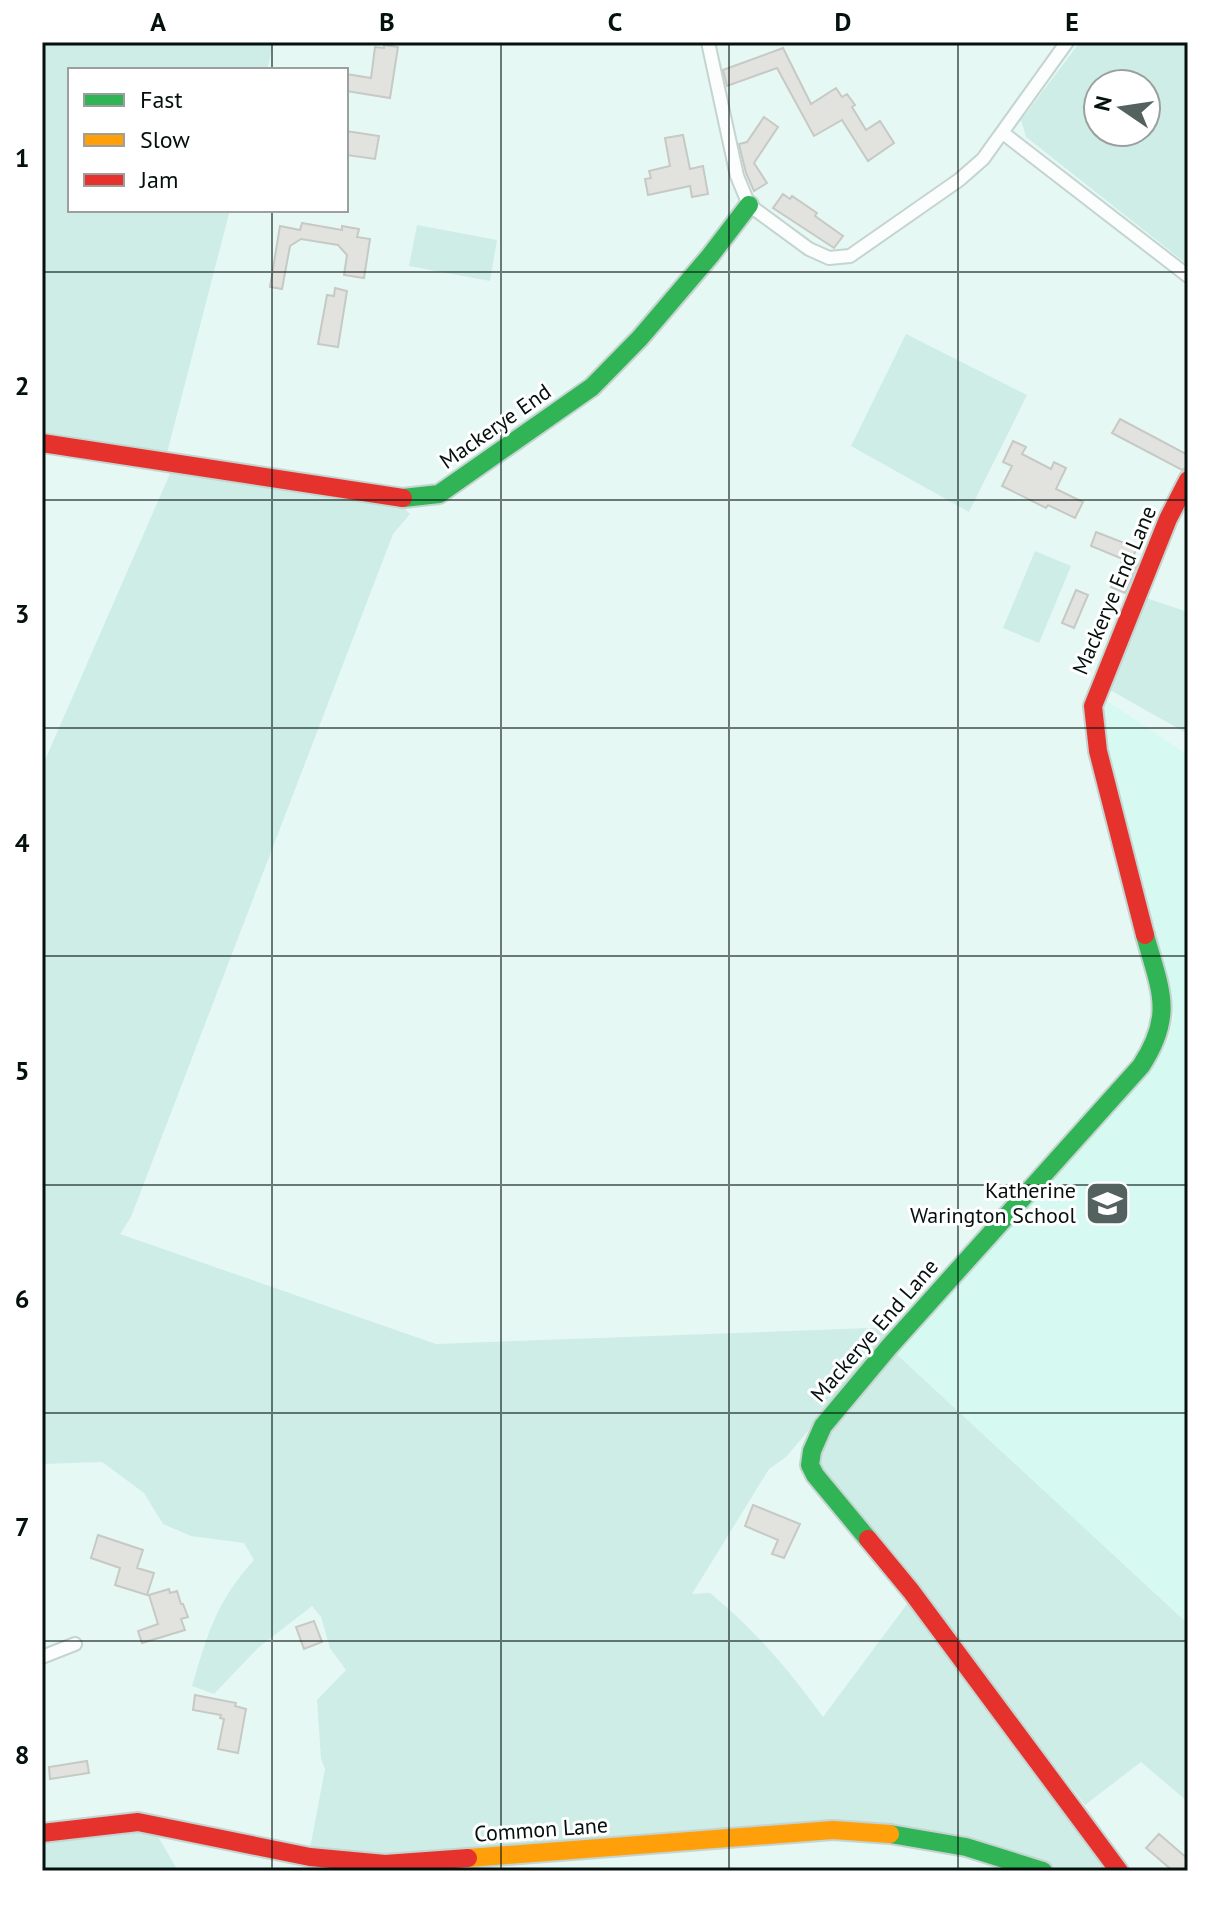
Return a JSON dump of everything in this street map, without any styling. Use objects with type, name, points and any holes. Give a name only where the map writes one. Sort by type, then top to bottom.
[{"type":"street","points":[[708,42],[737,176],[749,205],[809,249],[829,258],[850,256],[959,180],[983,159],[1067,42]]},
{"type":"street","points":[[1003,133],[1188,276]]},
{"type":"street","name":"Mackerye End","points":[[42,443],[410,499],[439,494],[592,387],[640,338],[749,205]]},
{"type":"street","name":"Mackerye End Lane","points":[[1119,1871],[911,1591],[810,1465],[812,1451],[823,1426],[889,1347],[1135,1075],[1157,1042],[1163,1024],[1163,1003],[1098,751],[1093,706],[1162,533],[1188,480]]},
{"type":"street","points":[[42,1657],[75,1644]]},
{"type":"street","name":"Common Lane","points":[[42,1833],[138,1822],[310,1857],[385,1864],[833,1830],[866,1831],[931,1838],[1012,1858],[1043,1871]]},
{"type":"shaded area","points":[[42,42],[274,42],[268,68],[68,68],[68,212],[229,212],[167,453],[42,434]]},
{"type":"shaded area","points":[[1080,42],[1188,42],[1188,265],[1026,137],[1021,120]]},
{"type":"shaded area","points":[[417,225],[497,240],[490,281],[409,266]]},
{"type":"shaded area","points":[[906,334],[1027,395],[969,512],[851,446]]},
{"type":"shaded area","points":[[172,469],[401,505],[410,514],[393,534],[131,1217],[120,1234],[436,1344],[896,1327],[786,1457],[769,1469],[692,1594],[710,1593],[757,1636],[823,1717],[910,1600],[1114,1871],[1060,1871],[991,1846],[912,1827],[884,1824],[784,1827],[443,1853],[381,1854],[310,1848],[325,1769],[321,1759],[317,1700],[346,1670],[330,1648],[321,1617],[312,1606],[258,1648],[214,1694],[192,1686],[222,1604],[254,1560],[244,1543],[191,1536],[163,1524],[144,1493],[102,1462],[42,1464],[42,767]]},
{"type":"shaded area","points":[[1035,551],[1071,566],[1039,643],[1003,628]]},
{"type":"shaded area","points":[[1146,598],[1188,612],[1188,734],[1110,690]]},
{"type":"shaded area","name":"Katherine Warington School","points":[[1106,700],[1188,755],[1188,1624],[893,1351],[1158,1056],[1169,1037],[1174,1015],[1106,746],[1103,709]]},
{"type":"shaded area","points":[[893,1351],[1188,1624],[1188,1802],[1141,1762],[1085,1805],[944,1623],[818,1469],[821,1441]]},
{"type":"shaded area","points":[[138,1822],[156,1833],[178,1871],[42,1871],[42,1833]]},
{"type":"building","points":[[384,45],[398,47],[390,98],[348,91],[348,74],[371,78],[375,47],[384,48]]},
{"type":"building","points":[[783,48],[811,104],[836,88],[842,97],[847,94],[855,105],[852,107],[866,130],[880,121],[894,143],[868,161],[842,120],[814,136],[777,68],[727,86],[723,70]]},
{"type":"building","points":[[764,117],[778,127],[754,163],[767,183],[754,191],[739,144],[747,142]]},
{"type":"building","points":[[348,131],[379,136],[375,159],[348,155]]},
{"type":"building","points":[[683,135],[690,169],[703,166],[708,194],[692,197],[690,186],[648,195],[645,179],[651,178],[649,171],[670,166],[665,138]]},
{"type":"building","points":[[783,194],[790,199],[792,196],[817,213],[815,216],[843,236],[834,248],[773,208]]},
{"type":"building","points":[[302,223],[342,230],[342,226],[359,229],[357,237],[370,239],[364,278],[344,275],[347,255],[338,245],[301,239],[290,246],[282,289],[270,287],[280,226],[300,230]]},
{"type":"building","points":[[335,288],[347,291],[338,347],[318,344],[327,295],[334,296]]},
{"type":"building","points":[[1120,419],[1188,455],[1186,468],[1182,470],[1112,433]]},
{"type":"building","points":[[1013,441],[1026,447],[1022,454],[1051,469],[1054,462],[1066,468],[1056,489],[1083,502],[1075,518],[1048,505],[1046,508],[1002,486],[1012,466],[1003,462]]},
{"type":"building","points":[[1096,532],[1137,548],[1131,561],[1137,564],[1125,593],[1111,587],[1123,559],[1091,546]]},
{"type":"building","points":[[1076,590],[1088,595],[1074,628],[1062,623]]},
{"type":"building","points":[[753,1505],[800,1524],[784,1558],[772,1554],[778,1540],[745,1526]]},
{"type":"building","points":[[98,1535],[143,1550],[137,1568],[154,1573],[147,1595],[115,1585],[120,1568],[91,1558]]},
{"type":"building","points":[[169,1589],[170,1593],[177,1591],[183,1604],[188,1617],[181,1619],[185,1630],[142,1643],[138,1631],[158,1624],[149,1595]]},
{"type":"building","points":[[314,1621],[322,1642],[304,1649],[296,1627]]},
{"type":"building","points":[[195,1695],[236,1703],[235,1706],[246,1709],[238,1753],[218,1749],[224,1719],[220,1718],[221,1715],[193,1710]]},
{"type":"building","points":[[87,1761],[89,1773],[50,1779],[49,1767]]},
{"type":"building","points":[[1159,1834],[1188,1859],[1183,1871],[1173,1871],[1146,1848]]},
{"type":"traffic: fast","points":[[403,498],[439,494],[592,387],[640,338],[749,205]]},
{"type":"traffic: fast","points":[[868,1539],[810,1465],[812,1451],[823,1426],[889,1347],[1141,1066],[1152,1048],[1161,1016],[1159,987],[1145,935]]},
{"type":"traffic: fast","points":[[890,1834],[966,1847],[1043,1871]]},
{"type":"traffic: slow","points":[[468,1858],[833,1830],[890,1834]]},
{"type":"traffic: jam","points":[[42,443],[403,498]]},
{"type":"traffic: jam","points":[[1145,935],[1098,751],[1093,706],[1168,519],[1188,480]]},
{"type":"traffic: jam","points":[[868,1539],[911,1591],[1119,1871]]},
{"type":"traffic: jam","points":[[42,1833],[138,1822],[310,1857],[385,1864],[468,1858]]},
{"type":"place","name":"Katherine Warington School","points":[[1107,1203]]}]
